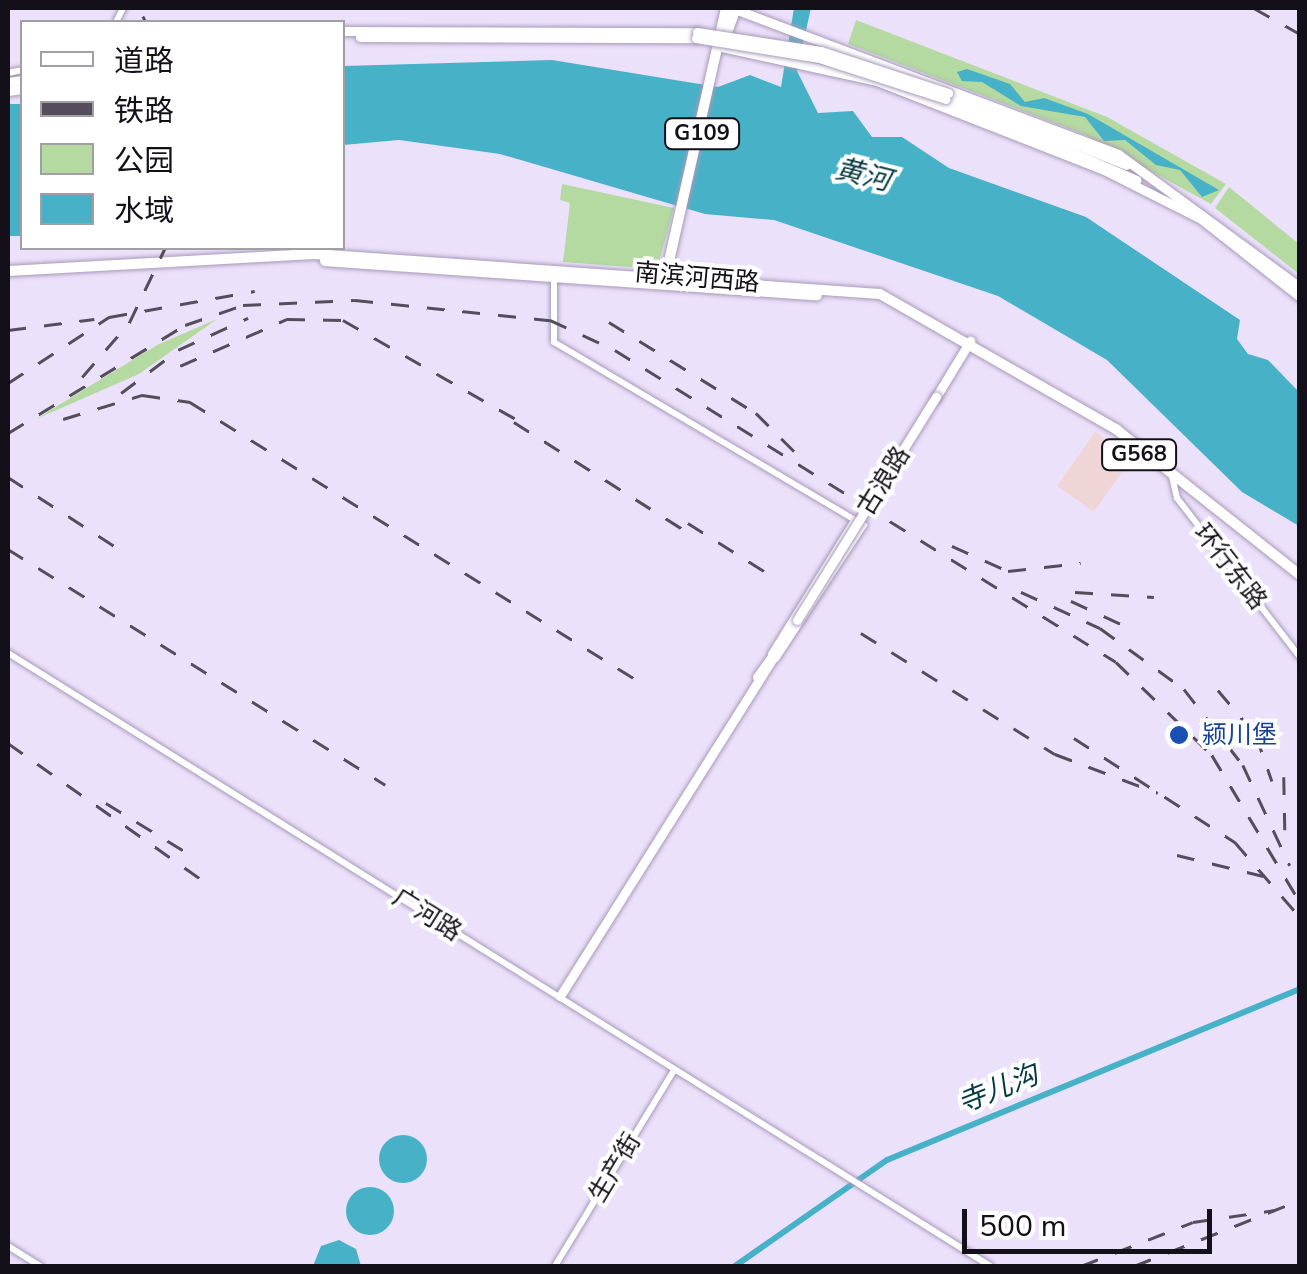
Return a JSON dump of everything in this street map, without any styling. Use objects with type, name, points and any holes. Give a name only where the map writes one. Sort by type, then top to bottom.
[{"type":"highway","name":"G109","points":[[665,281],[732,8]]},
{"type":"highway","name":"南滨河西路","points":[[8,274],[314,254],[882,302],[968,343],[1171,476],[1300,579]]},
{"type":"highway","name":"南滨河西路","points":[[8,274],[315,260],[665,281]]},
{"type":"main road","points":[[732,8],[1077,136],[1190,200],[1300,287]]},
{"type":"main road","points":[[345,34],[696,35],[821,51],[1097,152],[1190,200]]},
{"type":"main road","points":[[722,49],[814,64],[1008,130],[1205,221]]},
{"type":"main road","points":[[947,96],[1112,166],[1205,221],[1300,297]]},
{"type":"main road","name":"古浪路","points":[[560,996],[968,343]]},
{"type":"street","points":[[554,276],[554,342],[855,520]]},
{"type":"street","name":"环行东路","points":[[1171,476],[1300,657]]},
{"type":"street","name":"古浪路","points":[[855,520],[864,525],[773,657],[855,520]]},
{"type":"street","name":"广河路","points":[[8,653],[990,1266]]},
{"type":"street","name":"生产街","points":[[555,1266],[674,1070]]},
{"type":"street","points":[[8,1246],[40,1266]]},
{"type":"shaded area","points":[[1095,432],[1132,458],[1094,512],[1057,486]]},
{"type":"green space","points":[[856,20],[1107,117],[1226,184],[1211,204],[1083,134],[848,44]]},
{"type":"green space","points":[[562,184],[674,208],[657,269],[563,262],[570,203],[560,200]]},
{"type":"green space","points":[[1229,187],[1299,244],[1299,274],[1215,208]]},
{"type":"green space","points":[[217,319],[139,374],[36,419],[157,345]]},
{"type":"water","name":"黄河","points":[[794,8],[811,8],[797,71],[818,113],[853,111],[872,137],[902,137],[949,168],[1086,217],[1240,320],[1237,339],[1248,354],[1268,360],[1299,392],[1299,526],[1242,492],[1107,360],[998,296],[774,220],[705,214],[500,154],[399,140],[345,145],[345,66],[552,60],[718,87],[750,75],[781,87]]},
{"type":"water","points":[[967,69],[1010,84],[1025,102],[1044,98],[1088,114],[1219,190],[1202,197],[1180,170],[1156,165],[1125,140],[1104,141],[1085,117],[1021,106],[982,82],[962,81],[957,72]]},
{"type":"water","points":[[8,104],[20,104],[20,236],[8,236]]},
{"type":"water","points":[[403,1135],[420,1142],[427,1159],[420,1176],[403,1183],[386,1176],[379,1159],[386,1142]]},
{"type":"water","points":[[370,1187],[387,1194],[394,1211],[387,1228],[370,1235],[353,1228],[346,1211],[353,1194]]},
{"type":"water","points":[[339,1240],[356,1249],[361,1266],[313,1266],[321,1246]]},
{"type":"waterway","name":"寺儿沟","points":[[735,1266],[887,1160],[1300,989]]},
{"type":"railway","points":[[1254,8],[1300,34]]},
{"type":"railway","points":[[143,16],[145,20]]},
{"type":"railway","points":[[82,377],[129,323],[164,250]]},
{"type":"railway","points":[[8,383],[109,317],[255,291]]},
{"type":"railway","points":[[8,433],[185,325],[243,305],[355,300],[550,320],[615,350],[1116,662],[1212,755],[1300,902]]},
{"type":"railway","points":[[121,393],[178,350],[248,318]]},
{"type":"railway","points":[[8,330],[94,319]]},
{"type":"railway","points":[[180,366],[287,319],[343,320],[526,425]]},
{"type":"railway","points":[[609,322],[756,413],[800,457]]},
{"type":"railway","points":[[63,419],[142,395],[190,402],[640,682]]},
{"type":"railway","points":[[514,422],[695,537]]},
{"type":"railway","points":[[8,477],[128,555]]},
{"type":"railway","points":[[688,523],[764,571]]},
{"type":"railway","points":[[952,546],[1008,571],[1081,563]]},
{"type":"railway","points":[[8,549],[385,785]]},
{"type":"railway","points":[[1021,592],[1100,628],[1184,689],[1243,765],[1290,866]]},
{"type":"railway","points":[[1075,592],[1154,597]]},
{"type":"railway","points":[[1071,601],[1134,630]]},
{"type":"railway","points":[[861,633],[1055,754],[1158,793]]},
{"type":"railway","points":[[1218,690],[1256,735],[1272,781]]},
{"type":"railway","points":[[1074,738],[1235,842],[1300,917]]},
{"type":"railway","points":[[8,743],[201,879]]},
{"type":"railway","points":[[1284,777],[1285,830]]},
{"type":"railway","points":[[106,803],[191,855]]},
{"type":"railway","points":[[1177,855],[1263,876]]},
{"type":"railway","points":[[1134,1266],[1300,1200]]},
{"type":"railway","points":[[1081,1266],[1193,1222],[1275,1210]]},
{"type":"place","name":"颍川堡","points":[[1179,735]]}]
